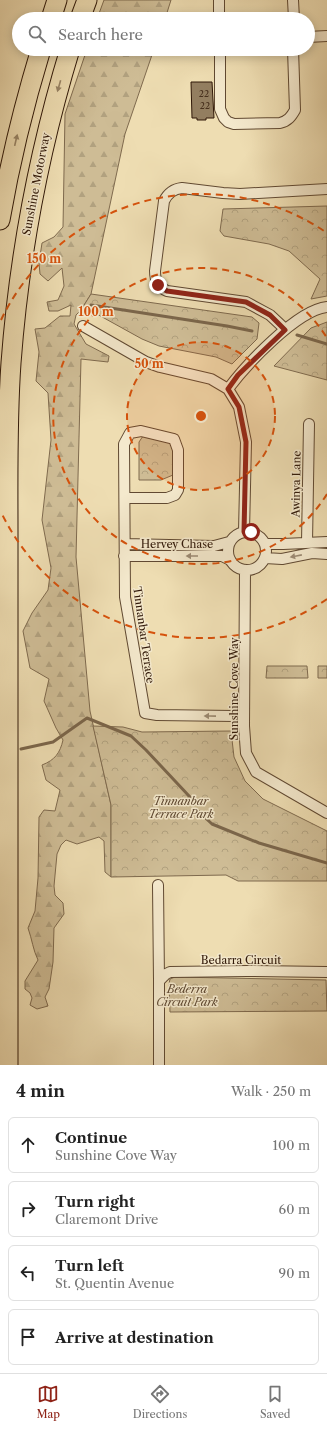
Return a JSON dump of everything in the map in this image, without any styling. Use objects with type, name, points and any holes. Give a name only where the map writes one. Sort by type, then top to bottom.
[{"type":"highway","points":[[53,12],[57,0]]},
{"type":"highway","points":[[83,12],[87,0]]},
{"type":"highway","points":[[0,220],[24,105],[39,56]]},
{"type":"highway","name":"Sunshine Motorway","points":[[8,1065],[9,399],[17,294],[32,198],[50,119],[68,56]]},
{"type":"street","points":[[219,0],[219,12]]},
{"type":"street","points":[[293,0],[294,12]]},
{"type":"street","points":[[315,37],[327,36]]},
{"type":"street","points":[[220,56],[220,109],[224,118],[228,122],[234,124],[280,124],[285,122],[292,115],[294,110],[293,56]]},
{"type":"street","points":[[285,330],[270,315],[246,302],[167,291],[158,285],[155,279],[155,271],[164,201],[167,196],[176,189],[182,188],[240,194],[327,189]]},
{"type":"street","points":[[228,389],[238,375],[285,330],[303,317],[320,308],[327,307]]},
{"type":"street","points":[[83,326],[146,362],[160,367],[211,379],[228,389],[239,407],[246,442],[244,532]]},
{"type":"street","name":"Awinya Lane","points":[[307,543],[309,424]]},
{"type":"street","name":"Tinnanbar Terrace","points":[[125,498],[167,498],[175,496],[178,490],[178,450],[174,438],[141,431],[130,433],[124,444],[125,597],[145,713],[157,715],[234,716],[244,726]]},
{"type":"street","points":[[244,532],[251,532],[258,535],[265,544],[265,558],[261,564],[254,569],[245,570],[238,568],[230,560],[227,552],[229,542],[237,534],[244,532]]},
{"type":"street","name":"Hervey Chase","points":[[125,544],[214,546],[229,542]]},
{"type":"street","points":[[265,544],[327,542]]},
{"type":"street","points":[[265,558],[282,559],[312,553],[327,554]]},
{"type":"street","name":"Hervey Chase","points":[[124,556],[222,556],[230,560]]},
{"type":"street","name":"Sunshine Cove Way","points":[[245,570],[244,726],[246,753],[256,772],[327,812]]},
{"type":"street","points":[[158,885],[160,981],[159,1065]]},
{"type":"street","name":"Bedarra Circuit","points":[[160,981],[170,972],[327,972]]},
{"type":"green space","points":[[104,0],[171,0],[167,12],[100,12]]},
{"type":"green space","points":[[85,56],[152,56],[125,134],[91,294],[76,315],[74,324],[86,344],[109,356],[108,362],[81,359],[76,557],[90,711],[111,805],[111,877],[105,872],[104,841],[99,837],[77,844],[66,840],[61,845],[57,854],[54,886],[55,895],[63,903],[64,914],[54,928],[53,962],[49,989],[45,997],[48,1006],[37,1009],[30,1005],[32,998],[30,993],[25,989],[25,981],[38,960],[28,928],[35,911],[38,878],[39,817],[44,810],[55,811],[60,790],[46,780],[42,765],[56,756],[63,740],[44,701],[49,679],[30,668],[23,631],[32,613],[48,590],[51,568],[42,520],[51,440],[48,393],[36,381],[39,352],[35,329],[45,328],[60,316],[70,316],[71,305],[58,311],[49,311],[47,302],[58,300],[64,286],[62,268],[48,281],[40,274],[39,263],[42,243],[54,237],[63,227],[65,114]]},
{"type":"green space","points":[[327,206],[327,296],[311,299],[320,279],[289,251],[269,244],[224,236],[220,231],[223,209]]},
{"type":"green space","points":[[91,294],[252,317],[259,323],[257,339],[232,364],[216,357],[159,346],[142,339],[95,313],[81,310]]},
{"type":"green space","points":[[327,322],[327,380],[274,366],[311,328]]},
{"type":"green space","points":[[143,436],[170,442],[173,450],[173,475],[161,480],[139,480],[139,442]]},
{"type":"green space","points":[[267,666],[307,666],[308,678],[266,678]]},
{"type":"green space","points":[[318,666],[327,666],[327,678],[318,678]]},
{"type":"green space","name":"Tinnanbar Terrace Park","points":[[93,726],[123,727],[142,732],[231,731],[234,757],[245,781],[263,799],[327,831],[327,881],[238,881],[226,875],[111,877],[111,805]]},
{"type":"green space","name":"Bederra Circuit Park","points":[[175,977],[326,980],[327,1011],[170,1012],[169,984],[170,979]]},
{"type":"building","points":[[191,82],[212,82],[214,118],[197,120],[197,118],[192,118]]},
{"type":"waterway","points":[[91,305],[252,331]]},
{"type":"waterway","points":[[297,335],[327,344]]},
{"type":"waterway","points":[[21,749],[53,742],[87,718],[131,736],[190,797]]},
{"type":"waterway","points":[[198,811],[212,824],[259,843],[327,863]]},
{"type":"route","points":[[158,285],[167,291],[252,304],[270,315],[285,330],[238,375],[228,389],[239,407],[246,442],[244,532],[251,532]]}]
